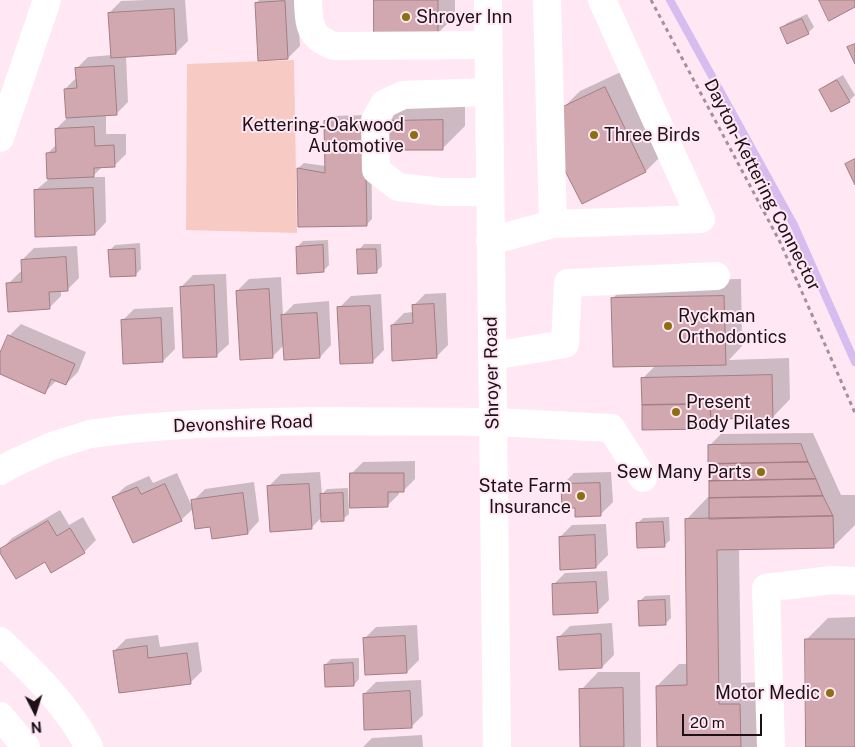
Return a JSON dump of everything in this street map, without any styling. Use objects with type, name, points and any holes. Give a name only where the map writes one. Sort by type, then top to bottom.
[{"type":"street","points":[[0,138],[47,0]]},
{"type":"street","points":[[308,0],[310,20],[314,33],[321,41],[334,46],[488,45]]},
{"type":"street","name":"Shroyer Road","points":[[488,0],[497,747]]},
{"type":"street","points":[[547,0],[553,224]]},
{"type":"street","points":[[490,241],[553,224],[702,219],[602,0]]},
{"type":"street","points":[[489,92],[403,95],[384,104],[375,120],[376,170],[398,187],[442,192],[490,192]]},
{"type":"street","points":[[492,356],[566,344],[568,283],[716,276]]},
{"type":"street","name":"Devonshire Road","points":[[0,471],[52,446],[90,434],[129,429],[195,424],[314,421],[494,422],[611,428],[643,478]]},
{"type":"street","points":[[771,747],[766,588],[832,580],[855,581]]},
{"type":"street","points":[[0,641],[28,667],[56,700],[82,734],[89,747]]},
{"type":"street","points":[[0,716],[26,747]]},
{"type":"path","name":"Dayton-Kettering Connector","points":[[651,0],[780,242],[855,413]]},
{"type":"shaded area","points":[[294,60],[297,233],[186,230],[187,64]]},
{"type":"building","name":"Shroyer Inn","points":[[374,0],[438,0],[438,34],[374,35]]},
{"type":"building","points":[[819,0],[855,0],[855,7],[829,21]]},
{"type":"building","points":[[285,1],[288,59],[258,61],[255,3]]},
{"type":"building","points":[[174,9],[176,54],[111,58],[108,13]]},
{"type":"building","points":[[802,19],[809,34],[787,44],[780,28]]},
{"type":"building","points":[[855,44],[855,64],[847,47]]},
{"type":"building","points":[[114,66],[117,115],[66,118],[64,89],[77,88],[75,68]]},
{"type":"building","points":[[837,80],[850,102],[831,112],[819,90]]},
{"type":"building","name":"Three Birds","points":[[605,87],[646,172],[582,204],[560,161],[561,108]]},
{"type":"building","points":[[365,120],[367,226],[298,227],[297,168],[325,173],[324,121]]},
{"type":"building","name":"Kettering-Oakwood Automotive","points":[[443,120],[443,150],[385,150],[385,121]]},
{"type":"building","points":[[94,127],[95,146],[114,145],[115,167],[94,168],[94,177],[47,179],[46,153],[56,152],[55,129]]},
{"type":"building","points":[[855,159],[855,185],[845,164]]},
{"type":"building","points":[[93,188],[95,235],[35,237],[34,190]]},
{"type":"building","points":[[323,245],[324,272],[297,274],[296,247]]},
{"type":"building","points":[[135,249],[136,276],[110,277],[108,250]]},
{"type":"building","points":[[357,249],[376,249],[377,273],[358,274]]},
{"type":"building","points":[[66,257],[68,291],[49,292],[50,309],[8,312],[6,283],[22,282],[21,260]]},
{"type":"building","points":[[214,285],[217,357],[183,358],[180,287]]},
{"type":"building","points":[[269,289],[273,358],[240,360],[236,291]]},
{"type":"building","name":"Ryckman Orthodontics","points":[[724,296],[726,365],[613,367],[611,298]]},
{"type":"building","points":[[434,304],[437,358],[392,361],[391,325],[413,323],[412,305]]},
{"type":"building","points":[[370,306],[373,363],[340,364],[337,307]]},
{"type":"building","points":[[317,313],[320,358],[284,360],[281,315]]},
{"type":"building","points":[[161,318],[163,362],[123,364],[121,320]]},
{"type":"building","points":[[8,335],[75,364],[66,385],[51,379],[45,394],[0,374],[0,353]]},
{"type":"building","points":[[772,375],[773,418],[711,419],[710,404],[642,405],[641,378]]},
{"type":"building","name":"Present Body Pilates","points":[[710,404],[711,429],[642,430],[642,405]]},
{"type":"building","points":[[801,444],[808,462],[708,464],[708,445]]},
{"type":"building","name":"Sew Many Parts","points":[[808,462],[816,479],[709,481],[708,464]]},
{"type":"building","points":[[350,473],[404,473],[404,492],[388,492],[388,507],[350,508]]},
{"type":"building","points":[[816,479],[823,496],[709,498],[709,481]]},
{"type":"building","name":"State Farm Insurance","points":[[600,483],[601,516],[575,517],[575,508],[562,508],[561,484]]},
{"type":"building","points":[[165,484],[182,521],[133,543],[112,497],[137,487],[141,494]]},
{"type":"building","points":[[309,484],[312,529],[270,532],[267,486]]},
{"type":"building","points":[[243,493],[248,534],[212,539],[210,527],[195,529],[191,500]]},
{"type":"building","points":[[343,493],[344,521],[321,522],[320,494]]},
{"type":"building","points":[[823,496],[833,516],[709,519],[709,498]]},
{"type":"building","points":[[833,516],[834,548],[717,550],[719,704],[740,704],[741,747],[657,747],[656,686],[687,685],[685,519]]},
{"type":"building","points":[[48,521],[57,536],[70,528],[85,553],[51,573],[45,562],[16,579],[0,553],[0,549]]},
{"type":"building","points":[[663,522],[665,547],[637,548],[636,523]]},
{"type":"building","points":[[595,535],[596,568],[560,570],[559,537]]},
{"type":"building","points":[[596,582],[598,613],[553,615],[552,584]]},
{"type":"building","points":[[665,600],[666,625],[639,626],[638,601]]},
{"type":"building","points":[[601,634],[602,668],[559,670],[557,637]]},
{"type":"building","points":[[405,636],[407,673],[365,675],[363,638]]},
{"type":"building","name":"Motor Medic","points":[[805,639],[855,639],[855,747],[806,747]]},
{"type":"building","points":[[147,646],[148,658],[187,653],[191,684],[119,693],[113,651]]},
{"type":"building","points":[[353,663],[354,686],[325,687],[324,665]]},
{"type":"building","points":[[623,688],[624,747],[580,747],[579,689]]},
{"type":"building","points":[[410,691],[412,728],[364,730],[363,694]]},
{"type":"waterway","points":[[670,0],[794,225],[855,362]]},
{"type":"place","name":"Shroyer Inn","points":[[406,17]]},
{"type":"place","name":"Kettering-Oakwood Automotive","points":[[414,135]]},
{"type":"place","name":"Three Birds","points":[[594,135]]},
{"type":"place","name":"Ryckman Orthodontics","points":[[668,326]]},
{"type":"place","name":"Present Body Pilates","points":[[676,412]]},
{"type":"place","name":"Sew Many Parts","points":[[761,472]]},
{"type":"place","name":"State Farm Insurance","points":[[581,496]]},
{"type":"place","name":"Motor Medic","points":[[830,693]]}]
